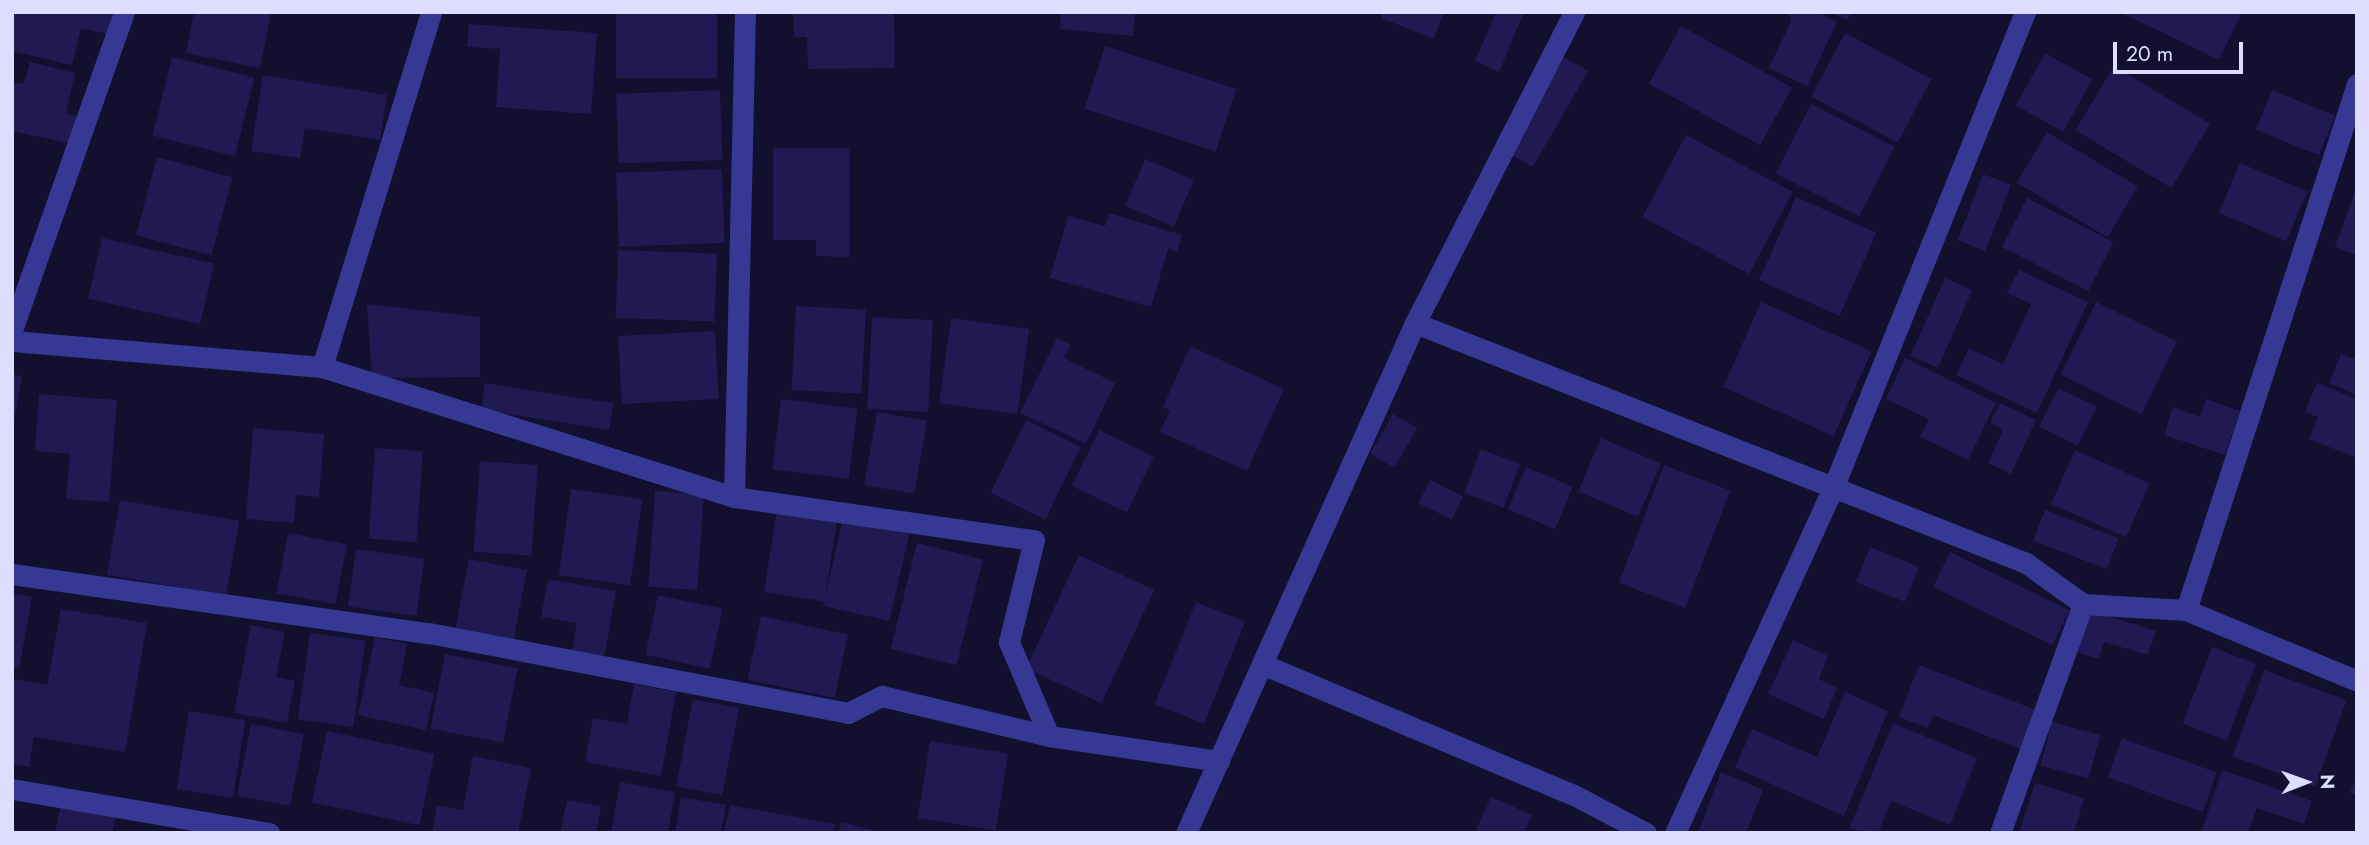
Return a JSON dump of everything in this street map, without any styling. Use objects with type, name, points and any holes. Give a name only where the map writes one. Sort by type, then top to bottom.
[{"type":"street","points":[[12,330],[124,12]]},
{"type":"street","points":[[322,367],[431,12]]},
{"type":"street","points":[[734,497],[745,12]]},
{"type":"street","points":[[1186,833],[1415,323],[1574,12]]},
{"type":"street","points":[[1675,833],[1835,483],[2025,12]]},
{"type":"street","points":[[2186,610],[2357,84]]},
{"type":"street","points":[[1415,323],[1835,483],[2026,563],[2083,604],[2186,610],[2357,681]]},
{"type":"street","points":[[12,341],[322,367],[734,497],[1034,540],[1009,642],[1049,736]]},
{"type":"street","points":[[12,574],[429,634],[848,713],[882,695],[1049,736],[1219,761]]},
{"type":"street","points":[[2000,833],[2083,604]]},
{"type":"street","points":[[1262,664],[1574,795],[1646,833]]},
{"type":"street","points":[[12,789],[269,833]]},
{"type":"building","points":[[14,12],[112,12],[107,34],[81,28],[72,65],[12,51]]},
{"type":"building","points":[[194,12],[271,13],[260,68],[186,53]]},
{"type":"building","points":[[616,12],[717,12],[717,78],[616,78]]},
{"type":"building","points":[[793,12],[894,12],[895,68],[808,69],[807,37],[794,37]]},
{"type":"building","points":[[1061,12],[1135,12],[1133,36],[1060,29]]},
{"type":"building","points":[[1383,12],[1444,12],[1434,39],[1381,18]]},
{"type":"building","points":[[1496,12],[1524,12],[1499,72],[1475,61]]},
{"type":"building","points":[[1788,12],[1817,12],[1837,22],[1807,86],[1769,68],[1791,21]]},
{"type":"building","points":[[1829,12],[1851,12],[1847,20]]},
{"type":"building","points":[[2120,12],[2242,12],[2219,60]]},
{"type":"building","points":[[469,24],[597,33],[591,114],[496,107],[500,49],[467,47]]},
{"type":"building","points":[[1681,26],[1792,88],[1760,145],[1649,84]]},
{"type":"building","points":[[1845,33],[1932,79],[1898,143],[1811,97]]},
{"type":"building","points":[[1105,46],[1236,89],[1216,151],[1085,109]]},
{"type":"building","points":[[2045,53],[2092,79],[2063,132],[2016,105]]},
{"type":"building","points":[[172,57],[254,78],[235,156],[152,136]]},
{"type":"building","points":[[1564,57],[1588,71],[1533,167],[1508,153]]},
{"type":"building","points":[[30,62],[75,73],[66,113],[79,117],[73,144],[12,131],[12,82],[24,84]]},
{"type":"building","points":[[2114,66],[2210,124],[2171,188],[2075,130]]},
{"type":"building","points":[[263,75],[387,95],[380,140],[305,128],[300,158],[251,151]]},
{"type":"building","points":[[720,90],[722,160],[619,164],[616,94]]},
{"type":"building","points":[[2272,90],[2335,115],[2319,155],[2256,130]]},
{"type":"building","points":[[1811,104],[1895,147],[1859,216],[1776,173]]},
{"type":"building","points":[[2047,132],[2138,187],[2107,237],[2017,183]]},
{"type":"building","points":[[1686,135],[1793,192],[1749,274],[1642,217]]},
{"type":"building","points":[[773,148],[849,148],[849,257],[816,256],[816,240],[773,240]]},
{"type":"building","points":[[157,157],[232,177],[211,255],[136,235]]},
{"type":"building","points":[[1145,159],[1194,180],[1174,227],[1125,206]]},
{"type":"building","points":[[2240,163],[2307,192],[2286,241],[2219,213]]},
{"type":"building","points":[[722,169],[725,243],[619,247],[616,173]]},
{"type":"building","points":[[1983,174],[2011,185],[1986,251],[1958,240]]},
{"type":"building","points":[[2357,186],[2357,255],[2335,247]]},
{"type":"building","points":[[1796,197],[1876,233],[1839,316],[1759,280]]},
{"type":"building","points":[[2027,198],[2113,242],[2088,291],[2002,247]]},
{"type":"building","points":[[1109,213],[1182,235],[1177,252],[1168,249],[1151,307],[1050,278],[1068,216],[1105,226]]},
{"type":"building","points":[[102,238],[214,264],[200,324],[88,298]]},
{"type":"building","points":[[618,250],[717,253],[715,321],[616,318]]},
{"type":"building","points":[[2019,270],[2088,302],[2037,413],[1956,375],[1969,348],[2003,364],[2031,304],[2007,293]]},
{"type":"building","points":[[1945,278],[1972,290],[1938,368],[1910,356]]},
{"type":"building","points":[[1761,302],[1872,351],[1834,436],[1723,387]]},
{"type":"building","points":[[2096,302],[2177,341],[2141,414],[2060,375]]},
{"type":"building","points":[[367,304],[480,317],[480,377],[372,378]]},
{"type":"building","points":[[796,306],[866,310],[862,394],[792,390]]},
{"type":"building","points":[[872,317],[933,320],[928,412],[867,409]]},
{"type":"building","points":[[951,318],[1029,329],[1017,414],[939,403]]},
{"type":"building","points":[[715,331],[719,399],[622,404],[618,336]]},
{"type":"building","points":[[1057,338],[1071,345],[1064,358],[1115,383],[1086,444],[1020,413]]},
{"type":"building","points":[[1190,346],[1284,389],[1247,471],[1160,432],[1170,410],[1163,407]]},
{"type":"building","points":[[2341,354],[2357,360],[2357,395],[2329,383]]},
{"type":"building","points":[[1905,358],[1996,403],[1968,460],[1920,437],[1929,419],[1886,399]]},
{"type":"building","points":[[12,374],[22,376],[14,421],[12,420]]},
{"type":"building","points":[[485,383],[613,403],[609,430],[481,410]]},
{"type":"building","points":[[2317,383],[2357,399],[2357,458],[2309,439],[2318,417],[2305,412]]},
{"type":"building","points":[[2058,388],[2097,407],[2078,445],[2039,427]]},
{"type":"building","points":[[39,394],[117,400],[109,502],[66,499],[70,454],[35,451]]},
{"type":"building","points":[[781,399],[857,408],[849,479],[772,469]]},
{"type":"building","points":[[2206,399],[2240,411],[2225,455],[2164,435],[2173,407],[2200,417]]},
{"type":"building","points":[[2000,403],[2036,420],[2011,474],[1988,463],[2003,430],[1990,423]]},
{"type":"building","points":[[877,412],[927,421],[914,494],[864,485]]},
{"type":"building","points":[[1393,414],[1417,428],[1394,468],[1370,454]]},
{"type":"building","points":[[1026,420],[1081,447],[1045,520],[990,493]]},
{"type":"building","points":[[253,428],[324,434],[319,497],[296,495],[294,523],[246,519]]},
{"type":"building","points":[[1099,430],[1154,457],[1127,512],[1072,486]]},
{"type":"building","points":[[1601,438],[1661,463],[1638,517],[1578,491]]},
{"type":"building","points":[[375,448],[423,451],[417,542],[369,539]]},
{"type":"building","points":[[1481,449],[1520,464],[1503,508],[1464,493]]},
{"type":"building","points":[[2075,450],[2150,483],[2126,537],[2051,504]]},
{"type":"building","points":[[480,461],[538,465],[532,556],[474,552]]},
{"type":"building","points":[[1664,465],[1730,490],[1685,608],[1619,583]]},
{"type":"building","points":[[1526,467],[1573,487],[1555,529],[1508,509]]},
{"type":"building","points":[[1430,480],[1463,496],[1452,520],[1419,503]]},
{"type":"building","points":[[571,489],[642,499],[630,585],[559,575]]},
{"type":"building","points":[[655,491],[704,494],[697,590],[648,587]]},
{"type":"building","points":[[120,500],[239,521],[226,596],[107,575]]},
{"type":"building","points":[[777,510],[837,520],[824,602],[764,592]]},
{"type":"building","points":[[2045,510],[2119,538],[2107,569],[2033,541]]},
{"type":"building","points":[[843,519],[909,534],[889,621],[823,606]]},
{"type":"building","points":[[288,533],[347,544],[335,604],[276,593]]},
{"type":"building","points":[[917,543],[983,559],[957,665],[891,649]]},
{"type":"building","points":[[1870,547],[1919,567],[1905,602],[1856,582]]},
{"type":"building","points":[[356,549],[424,559],[416,616],[348,606]]},
{"type":"building","points":[[1950,552],[2070,610],[2052,645],[1933,587]]},
{"type":"building","points":[[1079,555],[1154,590],[1101,703],[1026,668]]},
{"type":"building","points":[[469,559],[527,570],[513,644],[455,633]]},
{"type":"building","points":[[548,579],[616,591],[603,663],[571,657],[577,623],[541,617]]},
{"type":"building","points":[[12,593],[32,597],[19,669],[12,667]]},
{"type":"building","points":[[658,595],[723,609],[710,668],[645,655]]},
{"type":"building","points":[[1196,602],[1245,622],[1204,724],[1155,704]]},
{"type":"building","points":[[61,609],[147,623],[125,752],[34,737],[29,767],[12,764],[14,679],[47,685]]},
{"type":"building","points":[[2084,609],[2156,631],[2148,655],[2104,642],[2099,659],[2072,651]]},
{"type":"building","points":[[761,616],[848,635],[835,698],[747,680]]},
{"type":"building","points":[[251,625],[285,632],[276,677],[295,681],[287,723],[234,713]]},
{"type":"building","points":[[310,633],[365,641],[353,727],[298,719]]},
{"type":"building","points":[[375,637],[407,644],[399,685],[434,693],[426,730],[358,715]]},
{"type":"building","points":[[1793,640],[1828,656],[1819,679],[1837,688],[1824,719],[1768,694]]},
{"type":"building","points":[[2212,647],[2256,664],[2226,740],[2183,724]]},
{"type":"building","points":[[445,654],[518,668],[503,743],[430,729]]},
{"type":"building","points":[[1919,665],[2036,710],[2021,749],[1933,715],[1928,728],[1899,717]]},
{"type":"building","points":[[2264,670],[2347,700],[2315,787],[2233,756]]},
{"type":"building","points":[[634,684],[676,692],[661,776],[585,762],[593,718],[627,724]]},
{"type":"building","points":[[1845,692],[1888,711],[1844,816],[1735,768],[1752,729],[1817,757]]},
{"type":"building","points":[[693,699],[739,708],[722,795],[676,786]]},
{"type":"building","points":[[189,711],[245,720],[233,798],[177,789]]},
{"type":"building","points":[[2052,722],[2100,735],[2089,778],[2040,765]]},
{"type":"building","points":[[1893,723],[1977,758],[1950,825],[1891,801],[1878,833],[1849,829]]},
{"type":"building","points":[[251,724],[304,734],[290,806],[237,796]]},
{"type":"building","points":[[327,731],[435,754],[419,825],[312,802]]},
{"type":"building","points":[[2122,738],[2217,773],[2203,812],[2108,777]]},
{"type":"building","points":[[930,741],[1008,753],[996,830],[918,818]]},
{"type":"building","points":[[473,756],[531,768],[518,833],[432,833],[437,805],[463,810]]},
{"type":"building","points":[[2222,770],[2312,801],[2304,824],[2257,808],[2248,833],[2201,833]]},
{"type":"building","points":[[1721,772],[1763,790],[1746,833],[1698,833]]},
{"type":"building","points":[[2357,775],[2357,796],[2350,793]]},
{"type":"building","points":[[620,782],[675,792],[668,833],[611,833]]},
{"type":"building","points":[[2035,783],[2084,798],[2074,833],[2019,833]]},
{"type":"building","points":[[681,797],[726,805],[721,833],[675,833]]},
{"type":"building","points":[[1491,797],[1532,815],[1524,833],[1475,833]]},
{"type":"building","points":[[567,800],[601,806],[596,833],[560,833]]},
{"type":"building","points":[[61,804],[116,815],[112,833],[55,833]]},
{"type":"building","points":[[730,805],[835,824],[833,833],[724,833]]},
{"type":"building","points":[[841,822],[880,832],[880,833],[839,833]]}]
